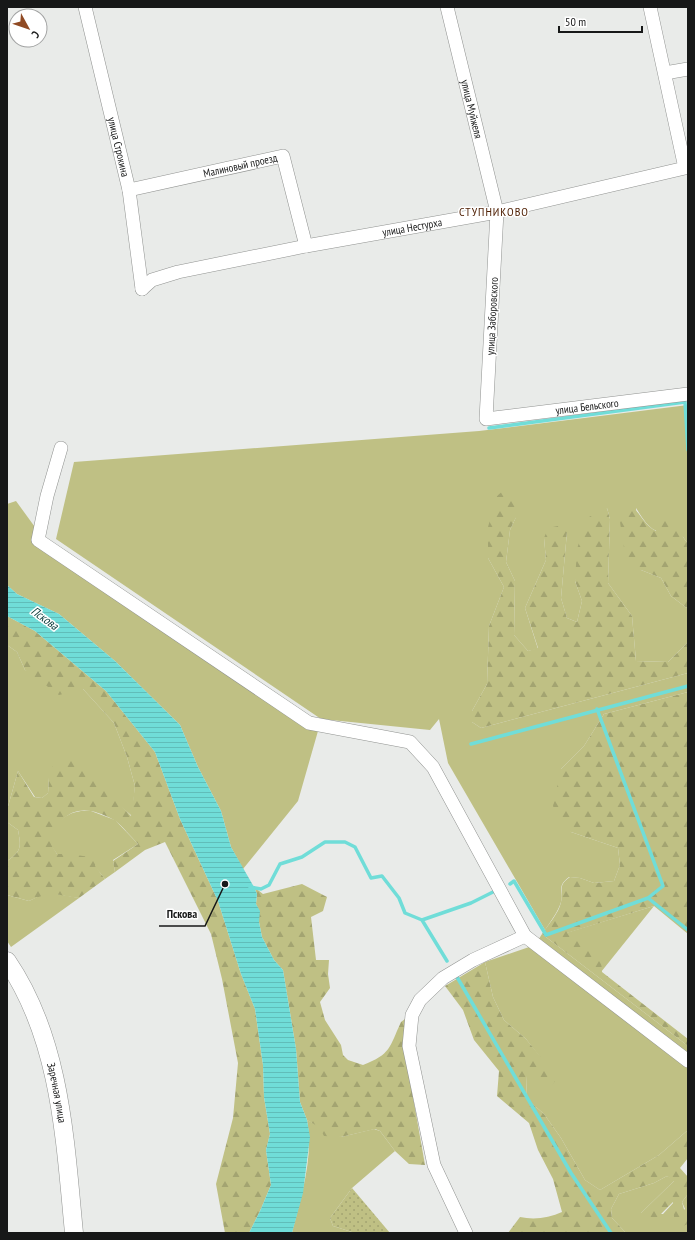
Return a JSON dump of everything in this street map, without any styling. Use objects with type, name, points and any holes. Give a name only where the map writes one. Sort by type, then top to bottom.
[{"type":"street","name":"улица Строкина","points":[[85,7],[129,190],[142,289]]},
{"type":"street","name":"улица Муйжеля","points":[[447,7],[497,212]]},
{"type":"street","points":[[650,7],[665,73],[688,69]]},
{"type":"street","name":"улица Нестурха","points":[[142,289],[152,280],[178,272],[306,246],[497,212],[685,168],[665,73]]},
{"type":"street","name":"Малиновый проезд","points":[[129,190],[283,156],[306,246]]},
{"type":"street","name":"улица Заборовского","points":[[486,419],[497,212]]},
{"type":"street","name":"улица Бельского","points":[[486,419],[688,394]]},
{"type":"street","points":[[61,448],[47,496],[38,540],[309,723],[410,742],[433,766],[526,936],[688,1061]]},
{"type":"street","points":[[466,1233],[434,1165],[409,1046],[412,1015],[420,1000],[443,978],[473,960],[526,936]]},
{"type":"street","name":"Заречная улица","points":[[7,961],[26,996],[50,1058],[64,1132],[74,1233]]},
{"type":"green space","points":[[688,405],[688,544],[683,537],[660,532],[650,527],[636,508],[641,570],[661,578],[671,596],[688,609],[688,642],[668,662],[636,661],[632,616],[608,583],[610,519],[607,508],[575,581],[582,601],[577,622],[567,618],[561,598],[567,532],[544,538],[546,560],[525,608],[538,649],[528,651],[514,635],[515,581],[506,562],[510,530],[516,517],[488,558],[504,587],[489,626],[487,684],[472,711],[472,722],[481,728],[688,673],[688,692],[604,714],[584,746],[561,769],[571,832],[618,848],[620,865],[614,881],[594,883],[580,878],[569,877],[565,880],[561,889],[562,898],[560,906],[545,930],[448,763],[439,719],[430,730],[321,719],[56,539],[74,462],[479,431]]},
{"type":"green space","points":[[505,489],[514,495],[516,517],[510,530],[506,562],[515,581],[514,635],[528,651],[538,648],[525,608],[546,560],[544,538],[548,528],[558,526],[567,532],[561,598],[567,618],[577,622],[582,601],[575,581],[577,549],[587,518],[607,508],[610,519],[608,583],[632,616],[636,661],[668,662],[688,642],[688,673],[481,728],[472,722],[472,711],[487,684],[489,626],[504,587],[488,558],[488,527],[497,496]]},
{"type":"green space","points":[[16,501],[40,534],[320,724],[298,801],[243,869],[231,847],[221,811],[198,767],[180,725],[115,661],[59,614],[17,594],[7,585],[7,504]]},
{"type":"green space","points":[[627,503],[632,506],[651,528],[656,531],[658,521],[669,521],[688,544],[688,609],[671,596],[661,578],[641,570],[625,554],[620,522]]},
{"type":"green space","points":[[7,616],[35,631],[106,691],[155,752],[180,819],[218,901],[241,974],[255,1009],[263,1065],[264,1097],[270,1134],[266,1150],[271,1185],[249,1233],[225,1233],[216,1184],[233,1118],[238,1063],[222,979],[211,934],[165,842],[145,850],[115,872],[113,861],[138,844],[117,822],[102,814],[82,810],[74,812],[66,816],[60,823],[51,844],[57,854],[70,854],[96,858],[95,866],[105,879],[79,898],[49,894],[29,901],[7,895],[7,861],[18,851],[20,844],[18,830],[7,822],[7,810],[18,771],[34,797],[42,798],[48,793],[49,778],[53,764],[77,758],[131,816],[135,786],[127,757],[114,723],[83,689],[59,695],[25,670],[17,652],[7,645]]},
{"type":"green space","points":[[7,645],[17,652],[25,670],[83,689],[114,723],[127,757],[135,786],[132,816],[117,803],[49,778],[48,793],[42,798],[35,797],[18,771],[7,810]]},
{"type":"green space","points":[[688,692],[688,934],[654,906],[567,933],[601,959],[602,972],[688,1039],[688,1046],[542,934],[560,906],[562,898],[562,885],[566,880],[570,877],[580,878],[594,883],[614,881],[620,865],[618,848],[571,832],[560,823],[553,806],[561,769],[584,746],[604,714]]},
{"type":"green space","points":[[81,811],[91,811],[115,820],[138,844],[113,860],[115,872],[105,879],[96,868],[85,860],[65,854],[57,854],[50,844],[54,832],[60,822],[68,815]]},
{"type":"green space","points":[[7,822],[18,830],[20,844],[18,851],[7,861]]},
{"type":"green space","points":[[302,884],[327,897],[323,911],[311,917],[316,960],[329,960],[328,974],[330,988],[320,1002],[325,1020],[341,1045],[343,1055],[348,1060],[363,1065],[379,1057],[388,1049],[401,1022],[405,1019],[404,1046],[425,1165],[409,1164],[395,1151],[380,1131],[375,1129],[341,1137],[324,1136],[319,1127],[307,1120],[300,1102],[296,1049],[283,970],[274,960],[262,937],[259,922],[259,911],[256,904],[257,894],[254,887],[263,894]]},
{"type":"green space","points":[[52,893],[79,898],[11,947],[7,941],[7,895],[29,901],[43,894]]},
{"type":"green space","points":[[654,906],[601,972],[566,933]]},
{"type":"green space","points":[[542,934],[688,1046],[688,1130],[659,1155],[600,1190],[585,1180],[561,1138],[544,1114],[527,1099],[526,1075],[540,1057],[526,1039],[504,1020],[493,997],[485,962],[535,945]]},
{"type":"green space","points":[[485,962],[493,997],[504,1020],[526,1039],[558,1078],[549,1088],[526,1076],[527,1099],[544,1114],[561,1138],[585,1180],[600,1190],[659,1155],[688,1130],[688,1158],[680,1168],[688,1177],[688,1194],[682,1202],[688,1224],[678,1228],[674,1217],[673,1202],[653,1222],[641,1213],[674,1181],[667,1176],[654,1183],[619,1194],[611,1209],[612,1218],[626,1233],[508,1233],[520,1217],[541,1218],[562,1212],[553,1179],[538,1150],[529,1123],[497,1096],[499,1071],[474,1040],[463,1010],[445,986]]},
{"type":"green space","points":[[307,1120],[341,1137],[374,1129],[380,1131],[395,1151],[352,1188],[330,1218],[333,1226],[355,1233],[292,1233],[303,1191],[308,1163],[309,1134]]},
{"type":"green space","points":[[667,1176],[675,1180],[641,1213],[663,1214],[674,1202],[674,1217],[685,1209],[682,1202],[688,1194],[688,1233],[626,1233],[612,1218],[611,1209],[619,1194],[654,1183]]},
{"type":"green space","points":[[352,1188],[390,1233],[355,1233],[333,1226],[330,1218]]},
{"type":"water","points":[[7,585],[17,594],[59,614],[115,661],[180,725],[198,767],[221,811],[231,847],[257,894],[256,904],[260,911],[259,922],[262,937],[274,960],[283,970],[296,1049],[300,1102],[307,1120],[310,1137],[303,1193],[292,1233],[249,1233],[271,1185],[266,1150],[270,1134],[264,1097],[263,1065],[255,1009],[241,974],[218,901],[180,819],[155,752],[106,691],[35,631],[7,616]]},
{"type":"waterway","points":[[489,428],[685,402],[688,450]]},
{"type":"waterway","points":[[471,744],[688,686]]},
{"type":"waterway","points":[[597,709],[663,886],[648,898]]},
{"type":"waterway","points":[[250,887],[261,889],[269,885],[280,864],[302,857],[325,842],[345,842],[355,847],[371,878],[382,876],[399,898],[405,913],[422,920],[471,903],[493,892]]},
{"type":"waterway","points":[[510,884],[514,881],[546,935],[648,898],[688,930]]},
{"type":"waterway","points":[[422,920],[447,961]]},
{"type":"waterway","points":[[457,977],[571,1173],[611,1233]]},
{"type":"place","name":"Пскова","points":[[225,884]]},
{"type":"district","name":"СТУПНИКОВО","points":[[494,211]]}]
